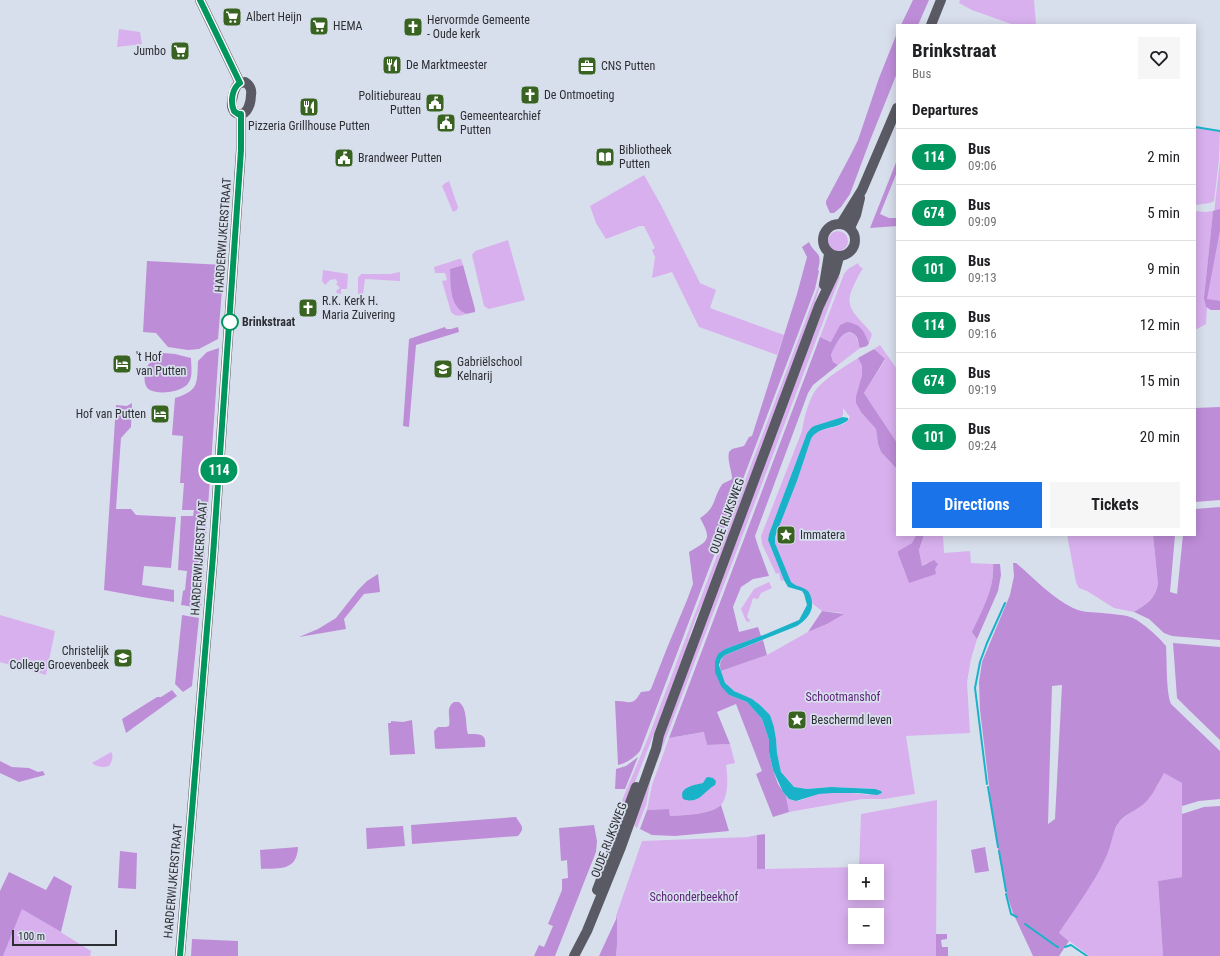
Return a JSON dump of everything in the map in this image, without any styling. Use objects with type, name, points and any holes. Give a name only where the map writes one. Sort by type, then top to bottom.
[{"type":"main road","points":[[200,0],[240,83]]},
{"type":"main road","points":[[931,24],[941,0]]},
{"type":"main road","points":[[245,82],[248,83],[252,94],[250,106],[247,111],[241,114],[234,111],[232,100],[236,86],[245,82]]},
{"type":"main road","points":[[845,226],[856,215],[862,190],[896,110]]},
{"type":"main road","name":"HARDERWIJKERSTRAAT","points":[[180,956],[213,556],[240,165],[241,114]]},
{"type":"main road","points":[[833,225],[845,226],[854,235],[855,243],[847,255],[834,255],[825,249],[823,243],[824,233],[833,225]]},
{"type":"main road","name":"OUDE RIJKSWEG","points":[[575,954],[587,931],[621,847],[656,750],[659,735],[819,306],[827,270],[834,255]]},
{"type":"green space","points":[[960,0],[1034,0],[1036,24],[1011,24],[972,10],[959,3]]},
{"type":"green space","points":[[119,29],[140,32],[142,44],[117,47]]},
{"type":"green space","points":[[1196,128],[1220,131],[1219,159],[1214,201],[1196,205]]},
{"type":"green space","points":[[1220,161],[1220,310],[1206,307],[1206,324],[1196,329],[1196,211],[1213,211],[1204,298]]},
{"type":"green space","points":[[644,175],[661,205],[700,283],[716,290],[710,308],[784,335],[777,355],[699,327],[672,272],[652,278],[655,257],[652,250],[655,248],[644,226],[640,226],[606,239],[596,223],[590,206]]},
{"type":"green space","points":[[449,181],[458,207],[457,210],[453,212],[442,186]]},
{"type":"green space","points":[[838,231],[845,234],[848,241],[845,248],[838,251],[831,248],[828,241],[831,234]]},
{"type":"green space","points":[[508,240],[525,300],[489,309],[484,306],[472,255],[475,251]]},
{"type":"green space","points":[[461,259],[463,265],[450,269],[463,313],[466,314],[458,316],[451,312],[442,281],[447,280],[445,273],[435,273],[434,267]]},
{"type":"green space","points":[[858,263],[860,267],[863,268],[853,287],[850,295],[850,302],[854,313],[872,334],[869,343],[859,326],[851,323],[840,325],[832,342],[820,337],[844,274],[848,269]]},
{"type":"green space","points":[[323,270],[348,274],[347,289],[341,289],[341,294],[337,293],[336,291],[340,288],[336,284],[338,282],[335,279],[330,280],[325,285],[322,281]]},
{"type":"green space","points":[[822,271],[824,272],[810,319],[707,596],[694,622],[686,651],[625,808],[621,813],[616,815],[650,733],[818,287]]},
{"type":"green space","points":[[400,272],[400,281],[365,279],[363,294],[358,294],[358,278],[361,274],[390,274]]},
{"type":"green space","points":[[836,275],[840,277],[651,778],[646,805],[636,828],[633,822],[689,664]]},
{"type":"green space","points":[[846,333],[855,335],[860,348],[838,365],[833,362],[831,355],[837,343]]},
{"type":"green space","points":[[880,345],[896,368],[896,442],[864,393],[885,360],[874,349]]},
{"type":"green space","name":"Schootmanshof","points":[[858,358],[862,366],[862,375],[856,396],[867,418],[876,429],[878,444],[881,452],[896,468],[896,536],[916,536],[912,543],[898,551],[909,583],[928,562],[922,566],[919,550],[924,536],[943,536],[944,553],[970,551],[971,563],[993,564],[993,573],[990,590],[973,632],[977,639],[971,659],[967,682],[970,733],[906,736],[915,794],[884,799],[862,799],[789,812],[786,796],[791,800],[797,801],[825,793],[869,795],[875,789],[831,787],[807,789],[794,787],[781,772],[774,727],[770,715],[760,705],[729,688],[725,684],[721,671],[767,655],[808,632],[827,624],[843,613],[822,611],[813,604],[810,596],[791,583],[775,543],[775,537],[797,481],[811,439],[820,431],[842,425],[847,422],[850,417],[843,408],[843,415],[841,418],[814,426],[807,433],[769,534],[768,540],[784,580],[781,581],[779,573],[776,574],[762,544],[761,536],[802,431],[812,396],[818,387]]},
{"type":"green space","points":[[1067,536],[1153,536],[1158,584],[1157,589],[1147,604],[1134,612],[1114,608],[1087,591],[1079,588],[1076,582]]},
{"type":"green space","points":[[769,582],[772,588],[761,593],[758,599],[753,598],[747,617],[750,620],[749,622],[746,621],[741,609],[754,589]]},
{"type":"green space","points":[[0,615],[55,631],[46,675],[0,662]]},
{"type":"green space","points":[[705,732],[707,745],[730,744],[735,763],[726,765],[727,788],[725,799],[719,807],[714,810],[688,815],[670,816],[669,809],[647,810],[652,785],[669,738]]},
{"type":"green space","points":[[111,752],[112,759],[109,766],[100,767],[92,763]]},
{"type":"green space","points":[[1163,772],[1182,783],[1182,877],[1158,881],[1163,956],[1089,956],[1059,933],[1092,882],[1118,823],[1146,802],[1158,785]]},
{"type":"green space","name":"Schoonderbeekhof","points":[[937,800],[936,956],[616,956],[616,916],[642,841],[748,837],[757,835],[757,869],[848,867],[848,900],[884,900],[884,864],[859,864],[861,814]]},
{"type":"green space","points":[[22,908],[91,951],[90,956],[3,956]]},
{"type":"shaded area","points":[[913,0],[929,0],[918,24],[901,24]]},
{"type":"shaded area","points":[[896,36],[896,76],[850,194],[841,207],[834,213],[830,213],[826,201],[858,140],[879,78]]},
{"type":"shaded area","points":[[896,163],[896,174],[880,214],[889,218],[896,218],[896,226],[870,228]]},
{"type":"shaded area","points":[[1220,209],[1220,230],[1207,299],[1220,301],[1220,310],[1211,310],[1206,307],[1204,298],[1213,211]]},
{"type":"shaded area","points":[[809,242],[820,259],[815,289],[640,751],[630,760],[618,765],[615,701],[631,702],[635,700],[641,692],[649,691],[651,689],[693,584],[689,552],[701,545],[706,539],[706,531],[700,518],[712,507],[722,485],[732,479],[729,452],[732,449],[744,446],[749,437],[752,436],[797,294],[807,257],[802,247]]},
{"type":"shaded area","points":[[147,261],[224,265],[218,339],[199,349],[188,350],[168,347],[156,333],[143,332]]},
{"type":"shaded area","points":[[463,265],[475,309],[475,312],[466,314],[456,306],[452,294],[450,269]]},
{"type":"shaded area","points":[[847,322],[859,326],[869,343],[867,346],[860,348],[856,336],[848,332],[844,334],[837,342],[831,355],[833,362],[838,365],[813,385],[808,393],[755,536],[769,576],[753,579],[741,587],[733,607],[739,632],[758,627],[761,636],[725,649],[715,661],[729,695],[747,702],[762,719],[769,740],[769,752],[773,770],[778,784],[786,796],[789,812],[773,817],[756,774],[762,771],[736,704],[717,712],[730,744],[707,745],[704,732],[669,738],[820,337],[831,342],[840,325]]},
{"type":"shaded area","points":[[445,327],[446,329],[451,329],[458,327],[459,332],[416,345],[409,427],[403,426],[409,339]]},
{"type":"shaded area","points":[[219,348],[201,608],[181,605],[183,591],[185,590],[187,571],[178,570],[181,516],[193,516],[194,510],[182,510],[184,483],[180,483],[183,436],[172,435],[175,398],[193,389],[197,381],[198,361],[207,352]]},
{"type":"shaded area","points":[[874,349],[885,359],[864,393],[896,441],[896,468],[881,452],[878,444],[876,429],[861,412],[856,403],[856,396],[862,375],[862,366],[858,358]]},
{"type":"shaded area","points":[[163,353],[191,358],[190,380],[182,388],[171,392],[154,392],[147,388],[144,378],[147,367],[150,363]]},
{"type":"shaded area","points":[[132,403],[131,427],[121,438],[116,509],[131,509],[136,515],[176,517],[171,568],[144,566],[142,585],[174,590],[174,602],[104,590],[116,405],[127,406]]},
{"type":"shaded area","points":[[1220,407],[1220,500],[1196,502],[1196,408]]},
{"type":"shaded area","points":[[1220,507],[1220,640],[1172,636],[1164,633],[1149,619],[1134,612],[1150,601],[1157,589],[1158,584],[1153,536],[1175,536],[1170,592],[1177,594],[1183,536],[1196,536],[1196,509]]},
{"type":"shaded area","points":[[916,536],[924,536],[919,550],[922,566],[934,560],[938,564],[935,569],[936,574],[909,583],[898,551],[912,543]]},
{"type":"shaded area","points":[[1013,563],[1016,563],[1050,593],[1065,604],[1077,610],[1084,612],[1123,615],[1137,620],[1151,630],[1166,646],[1167,684],[1171,704],[1220,751],[1220,799],[1199,801],[1182,806],[1182,783],[1164,773],[1146,802],[1120,821],[1115,829],[1108,853],[1101,867],[1059,933],[1069,941],[1059,956],[1033,956],[1013,913],[1006,892],[994,827],[980,710],[979,682],[982,662],[1010,595],[1014,576]],"holes":[[[1062,685],[1055,819],[1048,824],[1052,686]]]},
{"type":"shaded area","points":[[993,564],[1000,564],[1001,575],[998,591],[977,639],[972,632],[990,590]]},
{"type":"shaded area","points":[[378,574],[380,592],[364,594],[344,619],[346,629],[299,637],[318,629],[336,618],[358,590],[367,581]]},
{"type":"shaded area","points":[[822,611],[844,614],[827,624],[808,632]]},
{"type":"shaded area","points":[[182,615],[199,618],[192,686],[183,692],[175,684]]},
{"type":"shaded area","points":[[763,640],[767,655],[721,671],[720,662],[725,655]]},
{"type":"shaded area","points":[[1173,643],[1220,647],[1220,740],[1177,698]]},
{"type":"shaded area","points":[[172,690],[177,696],[126,733],[122,719],[157,697],[161,697]]},
{"type":"shaded area","points":[[454,702],[459,702],[464,709],[468,734],[481,735],[485,739],[485,747],[435,748],[434,731],[438,727],[449,726],[449,710],[451,704]]},
{"type":"shaded area","points":[[412,720],[415,754],[390,755],[388,723],[391,723],[391,721],[403,722]]},
{"type":"shaded area","points":[[638,757],[625,789],[615,789],[616,769],[626,766]]},
{"type":"shaded area","points":[[0,761],[12,767],[29,768],[38,772],[43,771],[45,775],[19,782],[0,773]]},
{"type":"shaded area","points":[[721,805],[729,831],[675,836],[652,835],[640,829],[647,810],[669,809],[670,816],[704,813]]},
{"type":"shaded area","points":[[1220,806],[1220,956],[1163,956],[1158,881],[1182,877],[1182,814],[1204,807]]},
{"type":"shaded area","points":[[516,817],[522,828],[518,836],[412,844],[411,825]]},
{"type":"shaded area","points":[[594,825],[597,841],[596,852],[555,956],[534,956],[539,945],[544,947],[553,926],[548,924],[562,890],[562,879],[568,878],[567,860],[561,861],[559,828]]},
{"type":"shaded area","points":[[403,826],[405,846],[367,849],[366,828]]},
{"type":"shaded area","points":[[765,834],[765,869],[757,869],[757,835]]},
{"type":"shaded area","points":[[298,847],[297,855],[294,860],[286,867],[261,869],[260,850]]},
{"type":"shaded area","points":[[985,847],[989,871],[975,873],[971,850]]},
{"type":"shaded area","points":[[120,851],[137,853],[136,889],[118,888]]},
{"type":"shaded area","points":[[9,872],[46,890],[54,876],[72,886],[61,932],[22,909],[3,956],[0,956],[0,891]]},
{"type":"shaded area","points":[[617,917],[616,956],[599,956]]},
{"type":"shaded area","points":[[936,934],[947,934],[947,939],[941,940],[942,947],[948,947],[948,956],[936,956]]},
{"type":"shaded area","points":[[192,939],[238,941],[238,956],[191,956]]},
{"type":"water","points":[[843,417],[848,418],[848,420],[839,425],[823,429],[811,439],[797,481],[775,537],[775,543],[791,582],[803,588],[810,594],[812,606],[810,614],[797,626],[725,655],[721,659],[719,665],[725,683],[734,691],[752,699],[770,715],[774,727],[781,772],[794,787],[807,789],[831,787],[875,789],[881,791],[882,793],[877,795],[858,793],[819,794],[796,801],[789,799],[783,792],[773,770],[769,752],[769,740],[762,719],[747,702],[729,695],[721,686],[715,672],[715,661],[718,654],[725,649],[799,620],[807,605],[802,591],[788,587],[784,580],[768,540],[769,534],[807,433],[814,426]]},
{"type":"water","points":[[708,777],[713,778],[716,781],[715,785],[697,799],[683,799],[682,795],[685,789],[703,783]]},
{"type":"waterway","points":[[1196,127],[1220,131]]},
{"type":"waterway","points":[[987,784],[975,688],[980,662],[1005,603]]},
{"type":"waterway","points":[[988,787],[998,847]]},
{"type":"waterway","points":[[999,851],[1006,891]]},
{"type":"waterway","points":[[1006,894],[1011,914],[1017,917]]},
{"type":"waterway","points":[[1025,924],[1058,947]]},
{"type":"waterway","points":[[1065,947],[1071,945],[1087,956]]},
{"type":"bus line","name":"114","points":[[180,956],[213,556],[235,257],[241,150],[241,114],[238,114],[232,108],[232,100],[236,86],[240,83],[200,0]]},
{"type":"place","name":"Albert Heijn","points":[[232,17]]},
{"type":"place","name":"HEMA","points":[[319,26]]},
{"type":"place","name":"Hervormde Gemeente - Oude kerk","points":[[413,27]]},
{"type":"place","name":"Jumbo","points":[[180,51]]},
{"type":"place","name":"De Marktmeester","points":[[392,65]]},
{"type":"place","name":"CNS Putten","points":[[587,66]]},
{"type":"place","name":"De Ontmoeting","points":[[530,95]]},
{"type":"place","name":"Politiebureau Putten","points":[[435,103]]},
{"type":"place","name":"Pizzeria Grillhouse Putten","points":[[309,107]]},
{"type":"place","name":"Gemeentearchief Putten","points":[[446,123]]},
{"type":"place","name":"Bibliotheek Putten","points":[[605,157]]},
{"type":"place","name":"Brandweer Putten","points":[[344,158]]},
{"type":"place","name":"R.K. Kerk H. Maria Zuivering","points":[[308,308]]},
{"type":"place","name":"Brinkstraat","points":[[230,322]]},
{"type":"place","name":"'t Hof van Putten","points":[[122,364]]},
{"type":"place","name":"Gabriëlschool Kelnarij","points":[[443,369]]},
{"type":"place","name":"Hof van Putten","points":[[160,414]]},
{"type":"place","name":"Immatera","points":[[786,535]]},
{"type":"place","name":"Christelijk College Groevenbeek","points":[[123,658]]},
{"type":"place","name":"Beschermd leven","points":[[797,720]]}]
